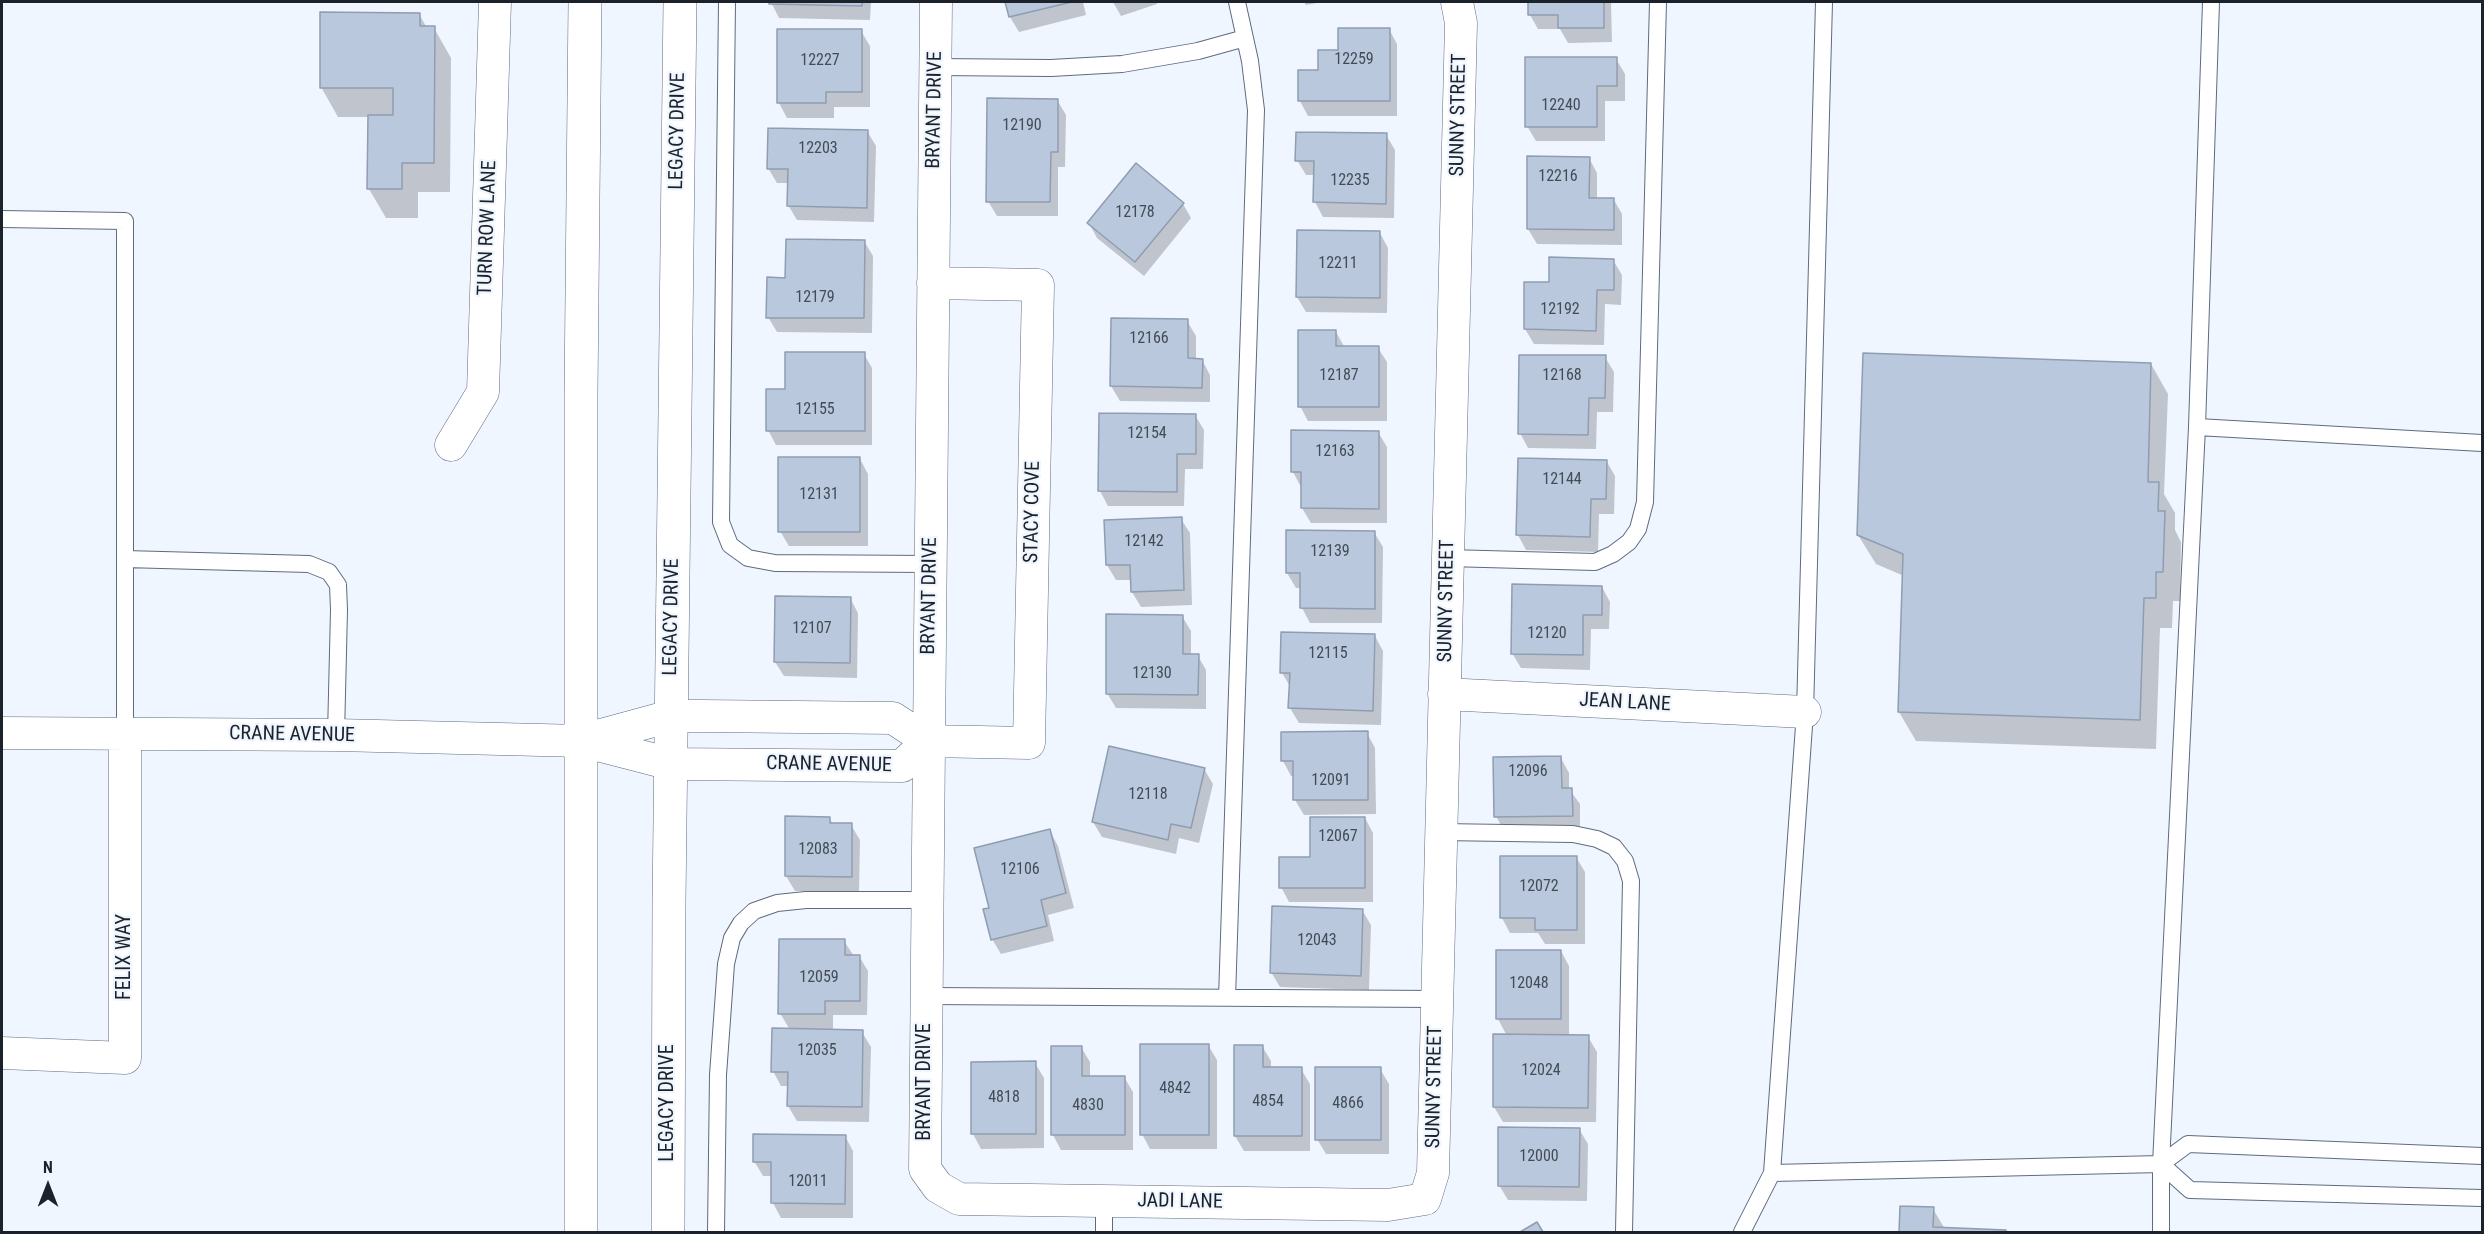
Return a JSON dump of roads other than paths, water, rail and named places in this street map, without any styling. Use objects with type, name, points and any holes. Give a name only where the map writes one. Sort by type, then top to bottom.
[{"type":"main road","points":[[580,1233],[581,393],[585,2]]},
{"type":"main road","name":"LEGACY DRIVE","points":[[668,1233],[671,716],[680,2]]},
{"type":"street","name":"TURN ROW LANE","points":[[451,445],[483,392],[495,2]]},
{"type":"street","name":"BRYANT DRIVE","points":[[936,2],[925,1169],[938,1187]]},
{"type":"street","name":"SUNNY STREET","points":[[1425,1199],[1433,1173],[1461,23],[1457,2]]},
{"type":"street","name":"STACY COVE","points":[[928,741],[1029,743],[1038,285],[933,283]]},
{"type":"street","name":"JEAN LANE","points":[[1444,694],[1805,712]]},
{"type":"street","name":"CRANE AVENUE","points":[[2,733],[336,735],[582,741],[671,764],[902,766],[928,741],[893,718],[671,716],[582,741]]},
{"type":"street","name":"FELIX WAY","points":[[2,1053],[125,1058],[125,734]]},
{"type":"street","name":"JADI LANE","points":[[938,1187],[959,1199],[1388,1205],[1425,1199]]},
{"type":"lane","points":[[727,2],[721,522],[730,545],[748,558],[775,563],[930,564]]},
{"type":"lane","points":[[1227,998],[1256,110],[1237,2]]},
{"type":"lane","points":[[1448,558],[1595,562],[1613,554],[1629,542],[1638,529],[1645,502],[1658,2]]},
{"type":"lane","points":[[1742,1233],[1772,1173],[1805,712],[1824,2]]},
{"type":"lane","points":[[2161,1233],[2162,1164],[2197,427],[2211,2]]},
{"type":"lane","points":[[935,67],[1051,68],[1122,64],[1198,51],[1245,38]]},
{"type":"lane","points":[[2,219],[125,221],[125,734]]},
{"type":"lane","points":[[2197,427],[2482,444]]},
{"type":"lane","points":[[125,559],[309,564],[329,572],[338,585],[336,735]]},
{"type":"lane","points":[[1441,832],[1573,834],[1597,839],[1614,847],[1625,861],[1631,881],[1624,1233]]},
{"type":"lane","points":[[716,1233],[718,1075],[726,964],[732,938],[741,923],[754,911],[777,903],[806,900],[927,900]]},
{"type":"lane","points":[[926,996],[1437,999]]},
{"type":"lane","points":[[1772,1173],[2162,1164],[2188,1144],[2482,1156]]},
{"type":"lane","points":[[2162,1164],[2190,1190],[2482,1198]]},
{"type":"lane","points":[[1104,1201],[1104,1233]]}]
